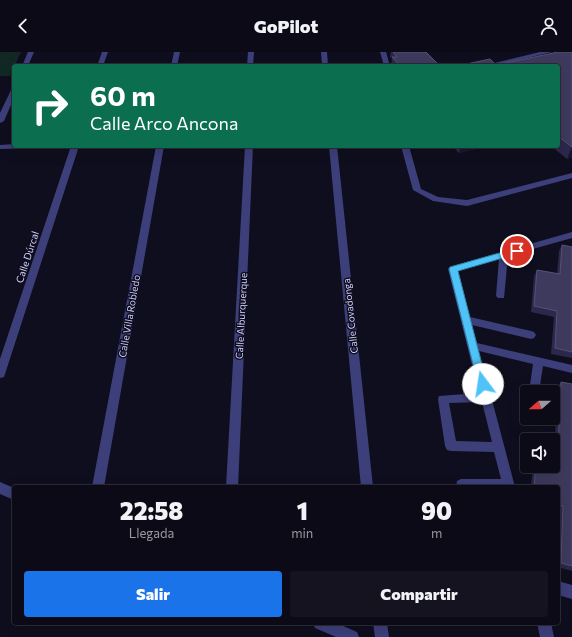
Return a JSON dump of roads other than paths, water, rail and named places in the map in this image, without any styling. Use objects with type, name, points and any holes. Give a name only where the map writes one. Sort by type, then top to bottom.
[{"type":"street","points":[[26,64],[31,52]]},
{"type":"street","points":[[101,64],[105,52]]},
{"type":"street","points":[[174,64],[176,52]]},
{"type":"street","points":[[250,52],[250,64]]},
{"type":"street","points":[[324,52],[326,64]]},
{"type":"street","points":[[383,52],[386,64]]},
{"type":"street","points":[[494,64],[549,52]]},
{"type":"street","points":[[0,121],[12,94]]},
{"type":"street","points":[[0,147],[12,147]]},
{"type":"street","name":"Calle Dúrcal","points":[[0,374],[74,148]]},
{"type":"street","name":"Calle Villa Robledo","points":[[98,485],[160,148]]},
{"type":"street","name":"Calle Alburquerque","points":[[232,485],[249,148]]},
{"type":"street","name":"Calle Covadonga","points":[[333,148],[367,485]]},
{"type":"street","points":[[406,148],[417,190],[436,199],[467,203],[572,175]]},
{"type":"street","points":[[509,485],[453,269],[572,235]]},
{"type":"street","points":[[501,296],[504,255]]},
{"type":"street","points":[[466,320],[531,335]]},
{"type":"street","points":[[473,346],[572,369]]},
{"type":"street","points":[[535,385],[539,361]]},
{"type":"street","points":[[486,397],[443,399],[450,446],[498,447]]},
{"type":"street","points":[[0,488],[12,493]]},
{"type":"street","points":[[560,589],[572,592]]},
{"type":"street","points":[[325,625],[352,637]]},
{"type":"street","points":[[380,625],[382,637]]},
{"type":"street","points":[[544,625],[547,637]]}]
